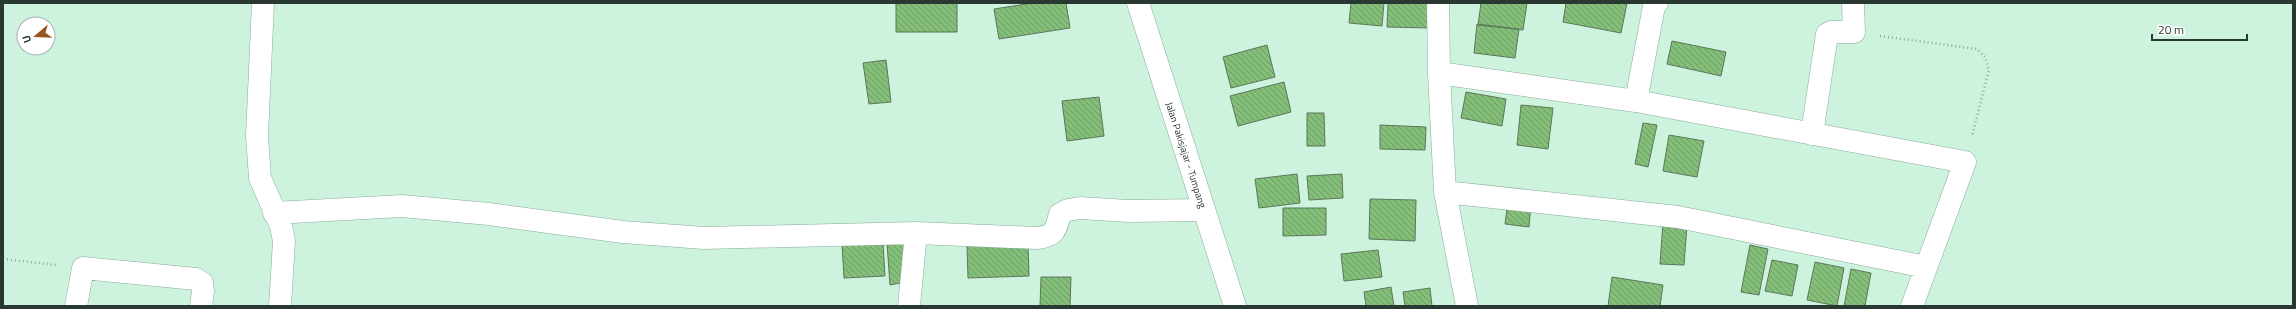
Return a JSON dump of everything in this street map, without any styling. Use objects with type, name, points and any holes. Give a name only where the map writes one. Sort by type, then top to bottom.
[{"type":"street","points":[[263,3],[257,136],[260,178],[281,226],[284,241],[280,306]]},
{"type":"street","name":"Jalan Pakisjajar - Tumpang","points":[[1138,3],[1235,306]]},
{"type":"street","points":[[1438,3],[1439,73],[1445,192],[1467,306]]},
{"type":"street","points":[[1636,101],[1654,6],[1656,3]]},
{"type":"street","points":[[1812,134],[1827,34],[1831,32],[1854,32],[1853,3]]},
{"type":"street","points":[[1439,73],[1636,101],[1965,162],[1912,306]]},
{"type":"street","points":[[1445,192],[1678,217],[1926,267]]},
{"type":"street","points":[[274,212],[402,206],[489,214],[624,232],[704,238],[916,233],[1038,238],[1050,236],[1056,231],[1060,214],[1068,210],[1080,208],[1128,211],[1204,210]]},
{"type":"street","points":[[909,306],[916,233]]},
{"type":"street","points":[[76,306],[83,268],[196,279],[202,283],[201,306]]},
{"type":"path","points":[[1854,32],[1977,49],[1985,57],[1989,70],[1965,162]]},
{"type":"path","points":[[3,259],[83,268]]},
{"type":"building","points":[[896,3],[957,3],[957,32],[896,32]]},
{"type":"building","points":[[1033,3],[1066,3],[1070,28],[999,39],[994,9]]},
{"type":"building","points":[[1351,3],[1384,3],[1382,26],[1349,23]]},
{"type":"building","points":[[1388,3],[1430,3],[1430,28],[1387,27]]},
{"type":"building","points":[[1481,3],[1527,3],[1523,30],[1478,25]]},
{"type":"building","points":[[1566,3],[1627,3],[1621,33],[1563,22]]},
{"type":"building","points":[[1477,24],[1519,29],[1515,58],[1474,53]]},
{"type":"building","points":[[1672,41],[1726,52],[1721,76],[1667,64]]},
{"type":"building","points":[[1267,45],[1275,77],[1231,88],[1223,57]]},
{"type":"building","points":[[886,60],[891,102],[869,104],[863,63]]},
{"type":"building","points":[[1284,82],[1291,112],[1238,126],[1230,96]]},
{"type":"building","points":[[1466,92],[1506,99],[1502,126],[1461,118]]},
{"type":"building","points":[[1099,97],[1104,136],[1067,141],[1062,101]]},
{"type":"building","points":[[1521,105],[1553,108],[1548,149],[1517,145]]},
{"type":"building","points":[[1307,113],[1324,113],[1325,146],[1307,146]]},
{"type":"building","points":[[1643,123],[1657,125],[1648,167],[1635,164]]},
{"type":"building","points":[[1380,125],[1426,127],[1425,150],[1380,149]]},
{"type":"building","points":[[1669,135],[1704,141],[1697,177],[1663,171]]},
{"type":"building","points":[[1297,174],[1300,203],[1259,208],[1255,179]]},
{"type":"building","points":[[1342,174],[1343,198],[1309,200],[1307,176]]},
{"type":"building","points":[[1370,199],[1416,200],[1415,241],[1369,239]]},
{"type":"building","points":[[1508,201],[1531,204],[1529,227],[1505,224]]},
{"type":"building","points":[[1283,208],[1326,208],[1326,235],[1283,236]]},
{"type":"building","points":[[1663,222],[1687,225],[1684,265],[1660,264]]},
{"type":"building","points":[[910,241],[905,282],[890,285],[887,243]]},
{"type":"building","points":[[883,243],[885,276],[844,278],[842,245]]},
{"type":"building","points":[[1028,244],[1029,276],[968,278],[967,246]]},
{"type":"building","points":[[1750,245],[1768,249],[1759,295],[1741,292]]},
{"type":"building","points":[[1378,250],[1382,277],[1344,281],[1341,254]]},
{"type":"building","points":[[1772,260],[1798,265],[1792,296],[1765,291]]},
{"type":"building","points":[[1815,262],[1844,268],[1837,306],[1807,300]]},
{"type":"building","points":[[1851,269],[1871,273],[1865,306],[1844,306]]},
{"type":"building","points":[[1041,277],[1071,277],[1070,306],[1040,306]]},
{"type":"building","points":[[1612,277],[1663,285],[1660,306],[1608,306]]},
{"type":"building","points":[[1391,287],[1394,306],[1366,306],[1364,292]]},
{"type":"building","points":[[1430,288],[1432,306],[1405,306],[1403,292]]}]
